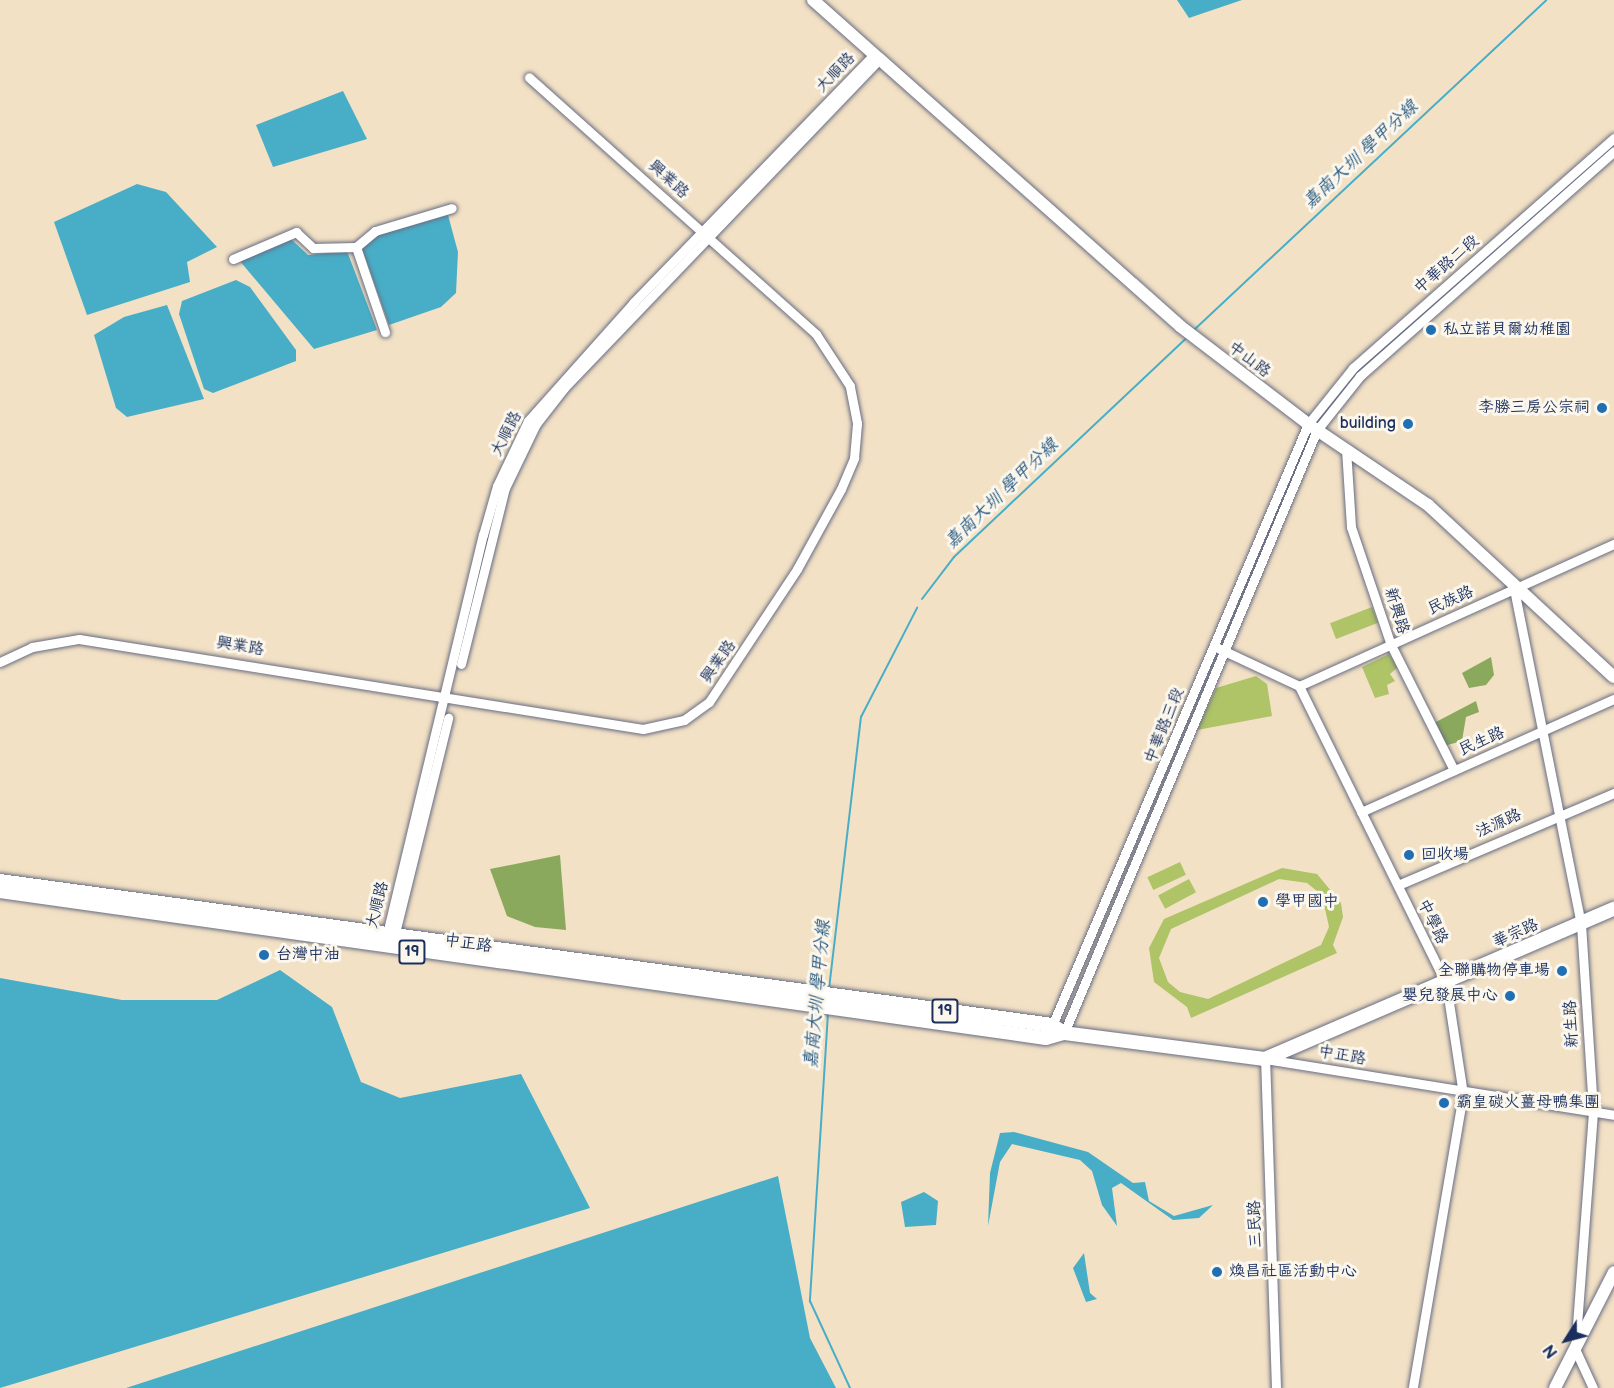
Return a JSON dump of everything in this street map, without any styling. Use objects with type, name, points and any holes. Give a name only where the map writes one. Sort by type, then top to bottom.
[{"type":"main road","name":"中山路","points":[[813,0],[1180,326],[1313,427],[1428,505],[1514,589],[1614,677]]},
{"type":"main road","name":"中正路","points":[[0,881],[389,941],[830,1001],[1058,1029],[1265,1059]]},
{"type":"main road","name":"中正路","points":[[0,891],[280,925]]},
{"type":"main road","name":"華宗路","points":[[1265,1059],[1614,909]]},
{"type":"main road","name":"中正路","points":[[830,1001],[1046,1038],[1058,1029]]},
{"type":"main road","points":[[1555,1388],[1614,1272]]},
{"type":"street","name":"大順路","points":[[389,941],[450,695],[505,488],[536,424],[564,388],[877,57]]},
{"type":"street","name":"興業路","points":[[0,662],[32,647],[79,639],[450,695],[643,729],[684,720],[725,683],[797,569],[854,458],[857,423],[850,386],[816,334],[529,77]]},
{"type":"street","name":"中華路二段","points":[[1313,427],[1353,368],[1613,145]]},
{"type":"street","points":[[233,259],[296,232],[313,249],[356,247],[375,231],[452,208]]},
{"type":"street","points":[[356,247],[385,333]]},
{"type":"street","name":"中華路三段","points":[[1058,1029],[1313,427]]},
{"type":"street","name":"新興路","points":[[1346,449],[1351,527],[1391,645],[1454,770]]},
{"type":"street","name":"民族路","points":[[1299,686],[1614,544]]},
{"type":"street","name":"新生路","points":[[1514,589],[1581,924],[1593,1112],[1575,1349],[1593,1388]]},
{"type":"street","name":"中華路三段","points":[[1058,1029],[1219,648]]},
{"type":"street","points":[[1219,648],[1299,686]]},
{"type":"street","name":"中學路","points":[[1299,686],[1446,983],[1463,1094],[1413,1388]]},
{"type":"street","name":"民生路","points":[[1361,812],[1614,699]]},
{"type":"street","name":"法源路","points":[[1398,885],[1559,813],[1614,793]]},
{"type":"street","name":"中正路","points":[[1265,1059],[1463,1094],[1614,1115]]},
{"type":"street","name":"三民路","points":[[1265,1059],[1276,1388]]},
{"type":"green space","points":[[1372,607],[1378,623],[1336,639],[1330,623]]},
{"type":"green space","points":[[1389,654],[1398,667],[1390,674],[1395,681],[1387,685],[1389,694],[1375,698],[1362,667]]},
{"type":"green space","points":[[1491,657],[1494,675],[1486,685],[1469,688],[1462,673]]},
{"type":"green space","points":[[1256,676],[1267,684],[1272,716],[1197,730],[1216,688]]},
{"type":"green space","points":[[1476,701],[1479,712],[1466,717],[1462,741],[1444,746],[1434,723]]},
{"type":"green space","points":[[560,855],[566,930],[535,927],[507,916],[490,869]]},
{"type":"green space","points":[[1180,862],[1186,875],[1153,890],[1147,877]]},
{"type":"green space","points":[[1282,868],[1317,874],[1341,903],[1343,917],[1333,945],[1337,953],[1191,1018],[1187,1007],[1154,982],[1149,948],[1164,919]],"holes":[[[1279,879],[1307,883],[1322,895],[1329,927],[1321,945],[1208,999],[1180,992],[1168,982],[1159,958],[1171,929]]]},
{"type":"green space","points":[[1189,879],[1196,892],[1165,909],[1158,895]]},
{"type":"water","points":[[1177,0],[1242,0],[1189,18]]},
{"type":"water","points":[[343,91],[367,139],[273,167],[256,125]]},
{"type":"water","points":[[137,184],[166,192],[217,247],[187,262],[190,282],[87,315],[54,222]]},
{"type":"water","points":[[448,215],[458,252],[456,293],[441,307],[389,325],[362,249],[376,236]]},
{"type":"water","points":[[291,239],[308,255],[347,251],[377,330],[314,349],[239,260]]},
{"type":"water","points":[[236,280],[250,287],[296,350],[296,361],[213,393],[204,389],[179,314],[182,301]]},
{"type":"water","points":[[167,305],[204,399],[127,417],[116,408],[94,335],[124,317]]},
{"type":"water","points":[[280,970],[332,1007],[361,1082],[400,1098],[521,1074],[590,1208],[0,1388],[0,978],[122,1000],[217,1000]]},
{"type":"water","points":[[1014,1132],[1088,1152],[1133,1183],[1145,1182],[1149,1201],[1174,1216],[1213,1205],[1199,1218],[1173,1220],[1121,1183],[1112,1188],[1117,1226],[1102,1205],[1092,1171],[1080,1160],[1012,1144],[1000,1162],[988,1226],[990,1173],[1000,1133]]},
{"type":"water","points":[[778,1176],[810,1338],[836,1388],[126,1388]]},
{"type":"water","points":[[924,1192],[938,1201],[936,1225],[905,1227],[901,1202]]},
{"type":"water","points":[[1084,1253],[1090,1293],[1097,1299],[1086,1302],[1073,1268]]},
{"type":"waterway","name":"嘉南大圳 學甲分線","points":[[1195,329],[1546,0]]},
{"type":"waterway","name":"嘉南大圳 學甲分線","points":[[922,599],[954,557],[1185,339]]},
{"type":"waterway","name":"嘉南大圳 學甲分線","points":[[829,989],[861,717],[917,608]]},
{"type":"waterway","name":"嘉南大圳 學甲分線","points":[[828,1013],[810,1301],[850,1388]]},
{"type":"place","name":"私立諾貝爾幼稚園","points":[[1431,330]]},
{"type":"place","name":"李勝三房公宗祠","points":[[1602,408]]},
{"type":"place","name":"building","points":[[1408,424]]},
{"type":"place","name":"回收場","points":[[1409,855]]},
{"type":"place","name":"學甲國中","points":[[1263,902]]},
{"type":"place","name":"台灣中油","points":[[264,955]]},
{"type":"place","name":"全聯購物停車場","points":[[1562,971]]},
{"type":"place","name":"嬰兒發展中心","points":[[1510,996]]},
{"type":"place","name":"霸皇碳火薑母鴨集團","points":[[1444,1103]]},
{"type":"place","name":"煥昌社區活動中心","points":[[1217,1272]]}]
